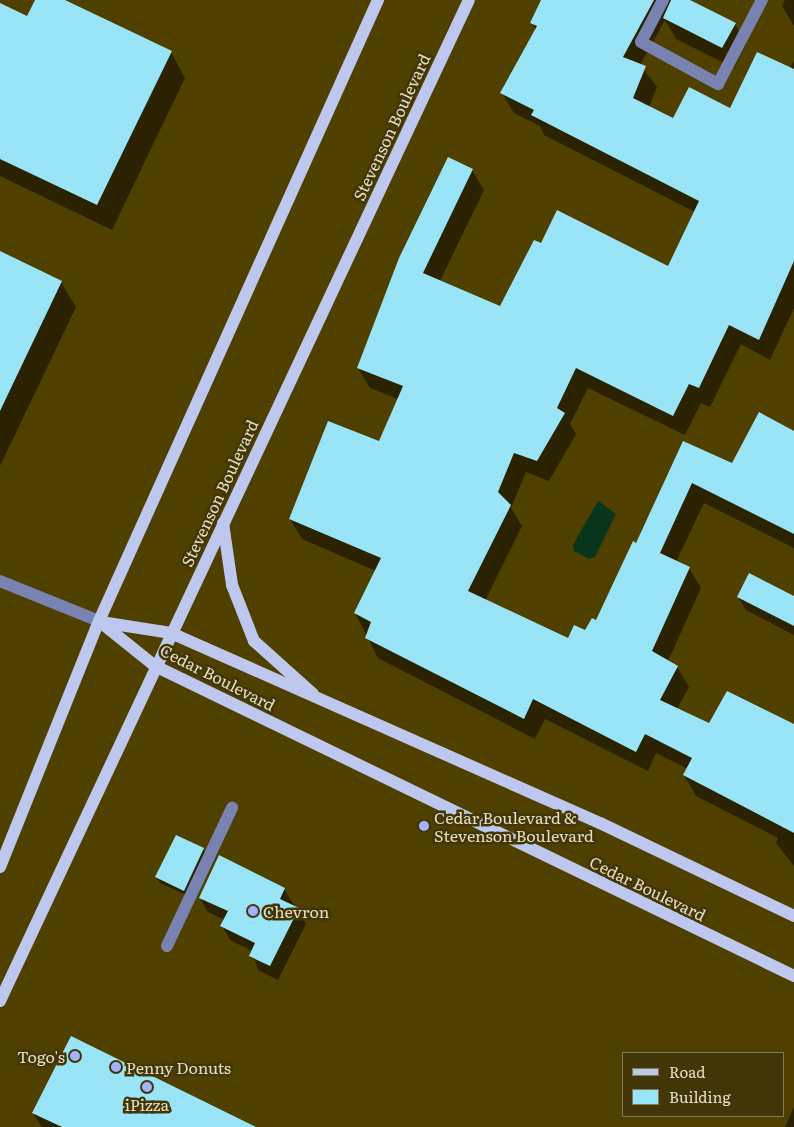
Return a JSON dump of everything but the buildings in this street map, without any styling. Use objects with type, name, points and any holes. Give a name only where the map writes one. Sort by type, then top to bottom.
[{"type":"main road","points":[[0,867],[99,621],[378,0]]},
{"type":"main road","name":"Stevenson Boulevard","points":[[0,1001],[155,666],[469,0]]},
{"type":"main road","points":[[223,523],[232,586],[254,641],[320,701]]},
{"type":"main road","name":"Cedar Boulevard","points":[[99,621],[171,633],[320,701],[600,823],[794,916]]},
{"type":"main road","name":"Cedar Boulevard","points":[[99,621],[155,666],[794,976]]},
{"type":"street","points":[[663,0],[640,42],[718,84],[762,0]]},
{"type":"street","points":[[0,581],[99,621]]},
{"type":"street","points":[[167,946],[232,808]]},
{"type":"shaded area","points":[[598,501],[616,514],[595,557],[589,559],[574,551],[573,545]]},
{"type":"place","name":"Cedar Boulevard & Stevenson Boulevard","points":[[424,826]]},
{"type":"place","name":"Chevron","points":[[253,911]]},
{"type":"place","name":"Togo's","points":[[75,1056]]},
{"type":"place","name":"Penny Donuts","points":[[116,1067]]},
{"type":"place","name":"iPizza","points":[[147,1087]]}]
